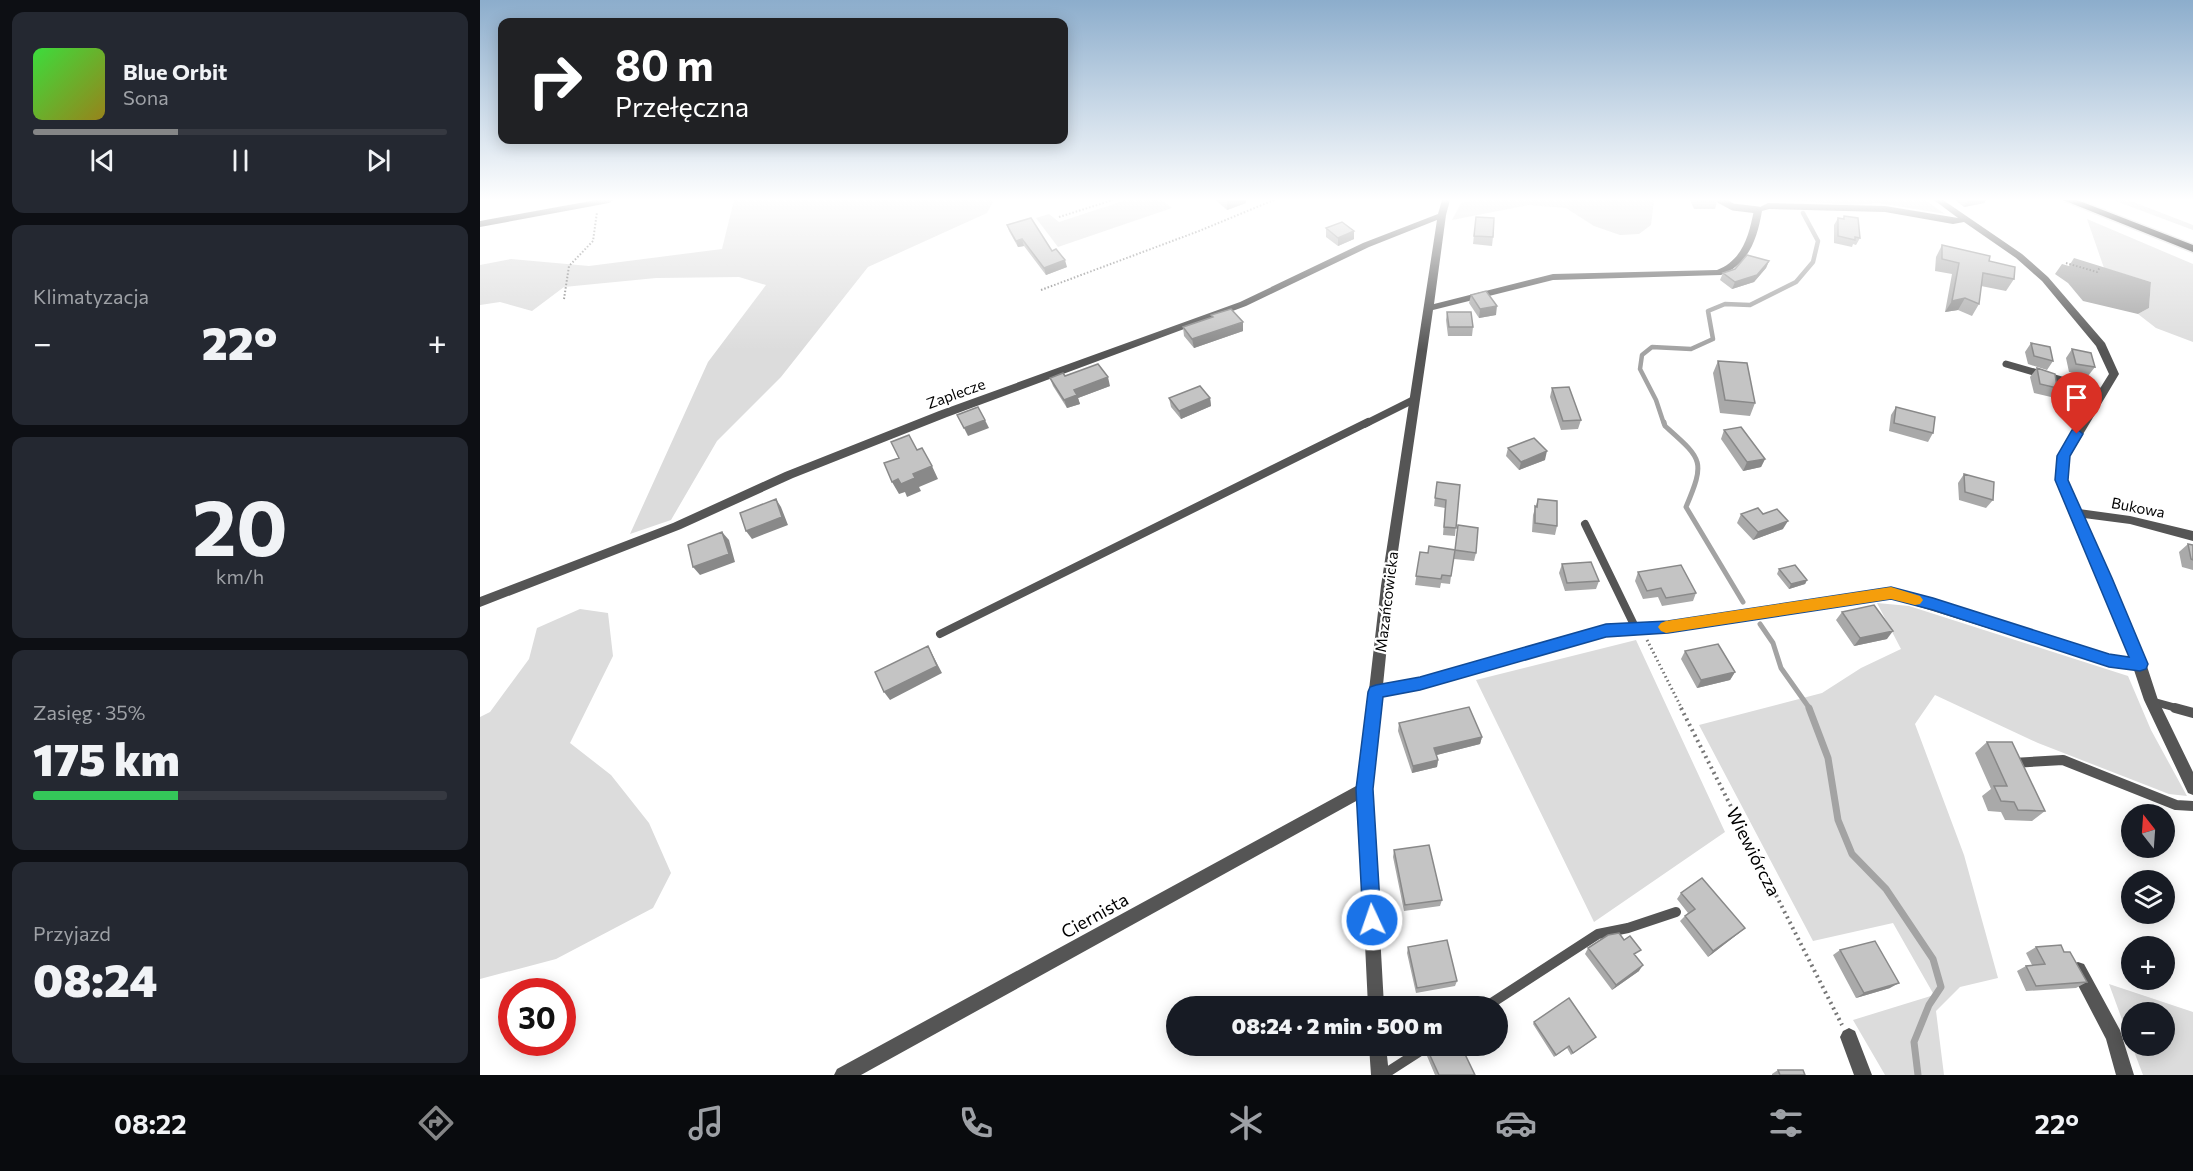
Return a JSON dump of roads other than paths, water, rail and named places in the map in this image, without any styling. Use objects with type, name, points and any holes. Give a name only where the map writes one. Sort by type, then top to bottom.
[{"type":"street","name":"Zaplecze","points":[[480,602],[677,526],[789,475],[932,419],[1244,304],[1355,250]]},
{"type":"street","name":"Mazańcowicka","points":[[1375,996],[1365,789],[1388,586],[1437,250]]},
{"type":"street","points":[[1430,308],[1552,277],[1718,273],[1731,270],[1746,250]]},
{"type":"street","points":[[2010,250],[2036,271],[2101,345],[2114,374],[2064,456],[2061,480],[2140,664],[2151,700],[2193,788]]},
{"type":"street","name":"Bukowa","points":[[2076,513],[2130,520],[2193,536]]},
{"type":"street","points":[[1376,692],[1420,684],[1606,631],[1668,627],[1891,593],[1933,604],[2109,660],[2140,664]]},
{"type":"street","name":"Ciernista","points":[[843,1075],[1365,789]]},
{"type":"street","points":[[2071,957],[2114,1035],[2125,1075]]},
{"type":"street","points":[[1849,1037],[1863,1075]]},
{"type":"street","points":[[1379,1056],[1381,1075]]},
{"type":"lane","points":[[2006,364],[2103,392]]},
{"type":"lane","points":[[940,634],[1416,399]]},
{"type":"lane","points":[[1585,524],[1639,629]]},
{"type":"lane","points":[[2151,700],[2193,713]]},
{"type":"lane","points":[[2013,763],[2063,760],[2176,805],[2193,806]]},
{"type":"lane","points":[[1502,996],[1598,934],[1676,912]]},
{"type":"lane","points":[[1381,1075],[1412,1056]]},
{"type":"waterway","points":[[1664,424],[1656,400],[1640,369],[1642,355],[1652,347],[1691,349],[1713,339],[1708,311],[1725,304],[1750,305],[1796,282],[1813,262],[1816,250]]},
{"type":"waterway","points":[[1664,422],[1665,426],[1687,446],[1697,461],[1696,479],[1686,507],[1743,602]]},
{"type":"waterway","points":[[1760,624],[1773,643],[1781,668],[1810,709]]},
{"type":"waterway","points":[[1809,708],[1828,758],[1838,820],[1852,854],[1886,889],[1933,959],[1941,987],[1929,1005],[1914,1042],[1918,1075]]}]
